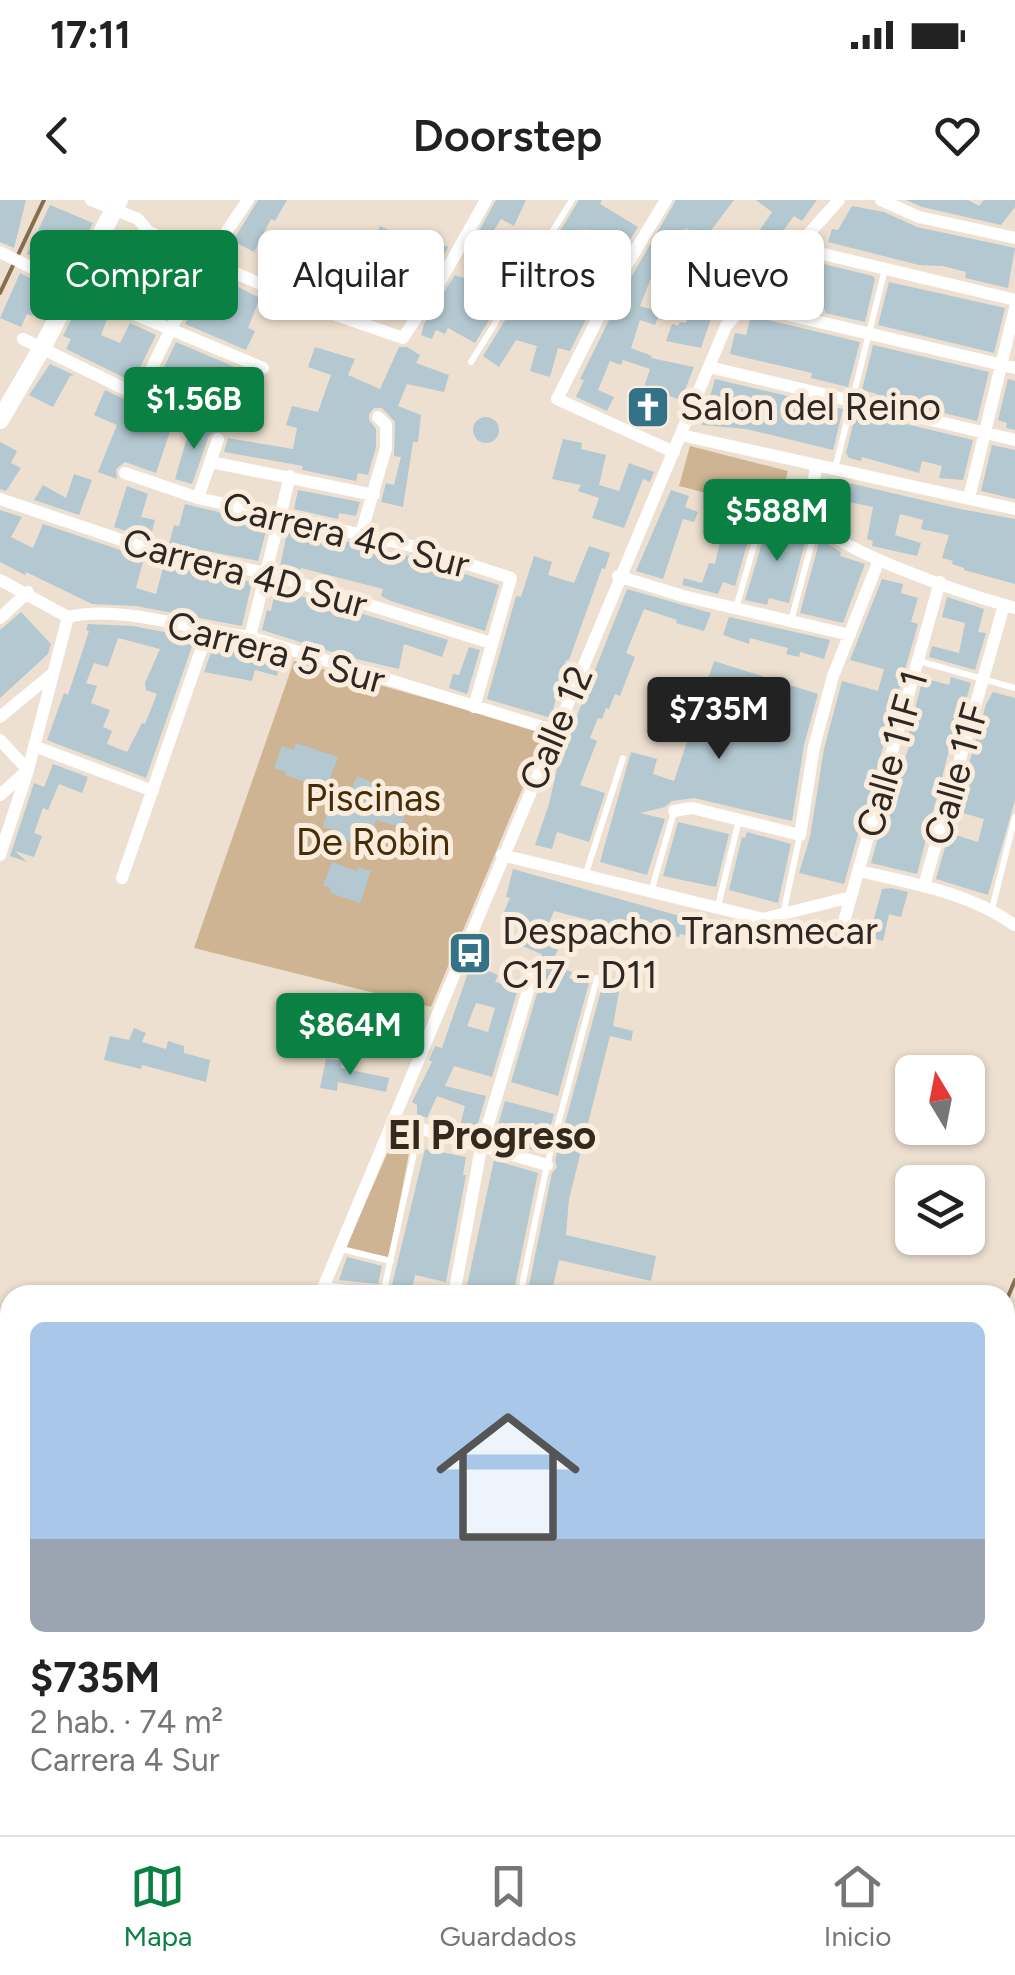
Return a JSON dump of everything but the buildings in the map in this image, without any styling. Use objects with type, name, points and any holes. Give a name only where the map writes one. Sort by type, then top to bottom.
[{"type":"street","points":[[91,200],[116,205],[147,230]]},
{"type":"street","points":[[228,230],[248,200]]},
{"type":"street","points":[[238,273],[322,310],[403,338],[486,200]]},
{"type":"street","points":[[666,200],[590,329],[557,399],[674,452]]},
{"type":"street","name":"Calle 12","points":[[810,230],[839,200]]},
{"type":"street","points":[[881,200],[919,216],[1015,237]]},
{"type":"street","points":[[103,230],[116,205]]},
{"type":"street","points":[[0,252],[30,267]]},
{"type":"street","points":[[824,254],[1015,300]]},
{"type":"street","points":[[970,498],[985,432],[1008,366],[1015,308]]},
{"type":"street","points":[[0,420],[56,320]]},
{"type":"street","points":[[150,320],[264,368]]},
{"type":"street","points":[[141,392],[174,320]]},
{"type":"street","name":"Calle 12","points":[[323,1285],[618,576],[730,320]]},
{"type":"street","points":[[812,320],[1008,366]]},
{"type":"street","points":[[23,339],[178,405]]},
{"type":"street","points":[[710,367],[1015,440]]},
{"type":"street","points":[[361,534],[386,448],[382,421]]},
{"type":"street","points":[[681,435],[1015,510]]},
{"type":"street","points":[[198,498],[218,439]]},
{"type":"street","points":[[210,462],[374,495]]},
{"type":"street","points":[[817,465],[806,511],[817,526],[878,560],[1010,606]]},
{"type":"street","name":"Carrera 4C Sur","points":[[124,472],[198,498],[412,546],[511,578],[491,643]]},
{"type":"street","points":[[250,637],[290,476]]},
{"type":"street","name":"Carrera 4D Sur","points":[[0,499],[160,553],[267,573],[491,643]]},
{"type":"street","points":[[674,811],[692,808],[800,835],[814,747],[833,676],[878,560]]},
{"type":"street","points":[[618,576],[850,635]]},
{"type":"street","points":[[0,580],[68,617],[28,770],[0,856]]},
{"type":"street","name":"Calle 11F 1","points":[[842,926],[940,582]]},
{"type":"street","points":[[0,618],[28,592]]},
{"type":"street","name":"Calle 11F","points":[[924,886],[984,679],[1010,606]]},
{"type":"street","name":"Carrera 5 Sur","points":[[68,617],[82,614],[142,618],[207,633],[250,637],[556,731]]},
{"type":"street","points":[[122,878],[207,633]]},
{"type":"street","points":[[474,708],[491,643]]},
{"type":"street","points":[[0,717],[52,674]]},
{"type":"street","points":[[0,740],[28,770]]},
{"type":"street","points":[[34,746],[153,792]]},
{"type":"street","points":[[0,795],[28,770]]},
{"type":"street","points":[[502,855],[763,919],[851,897]]},
{"type":"street","points":[[859,871],[924,886],[992,909],[1014,926]]},
{"type":"street","points":[[456,1285],[481,1148],[536,964]]},
{"type":"street","points":[[394,1121],[547,1165]]},
{"type":"lane","points":[[470,362],[572,200]]},
{"type":"lane","points":[[835,470],[885,268]]},
{"type":"lane","points":[[736,608],[763,514]]},
{"type":"lane","points":[[791,621],[817,526]]},
{"type":"lane","points":[[918,661],[1015,688]]},
{"type":"lane","points":[[584,876],[623,758]]},
{"type":"lane","points":[[651,893],[674,811]]},
{"type":"lane","points":[[992,909],[1015,817]]},
{"type":"lane","points":[[717,910],[739,819]]},
{"type":"lane","points":[[783,916],[800,835]]},
{"type":"lane","points":[[522,1285],[547,1165],[597,978]]},
{"type":"lane","points":[[385,1285],[419,1129]]},
{"type":"lane","points":[[340,1249],[391,1261]]},
{"type":"green space","points":[[690,446],[788,471],[777,511],[679,486]]},
{"type":"green space","name":"Piscinas De Robin","points":[[294,661],[546,732],[431,1007],[194,948]]},
{"type":"green space","points":[[394,1138],[411,1142],[389,1258],[346,1247]]},
{"type":"waterway","points":[[0,293],[44,200]]},
{"type":"waterway","points":[[1013,1285],[1015,1280]]},
{"type":"place","name":"Salon del Reino","points":[[648,407]]},
{"type":"place","name":"Despacho Transmecar C17 - D11","points":[[470,953]]},
{"type":"district","name":"El Progreso","points":[[492,1135]]}]
